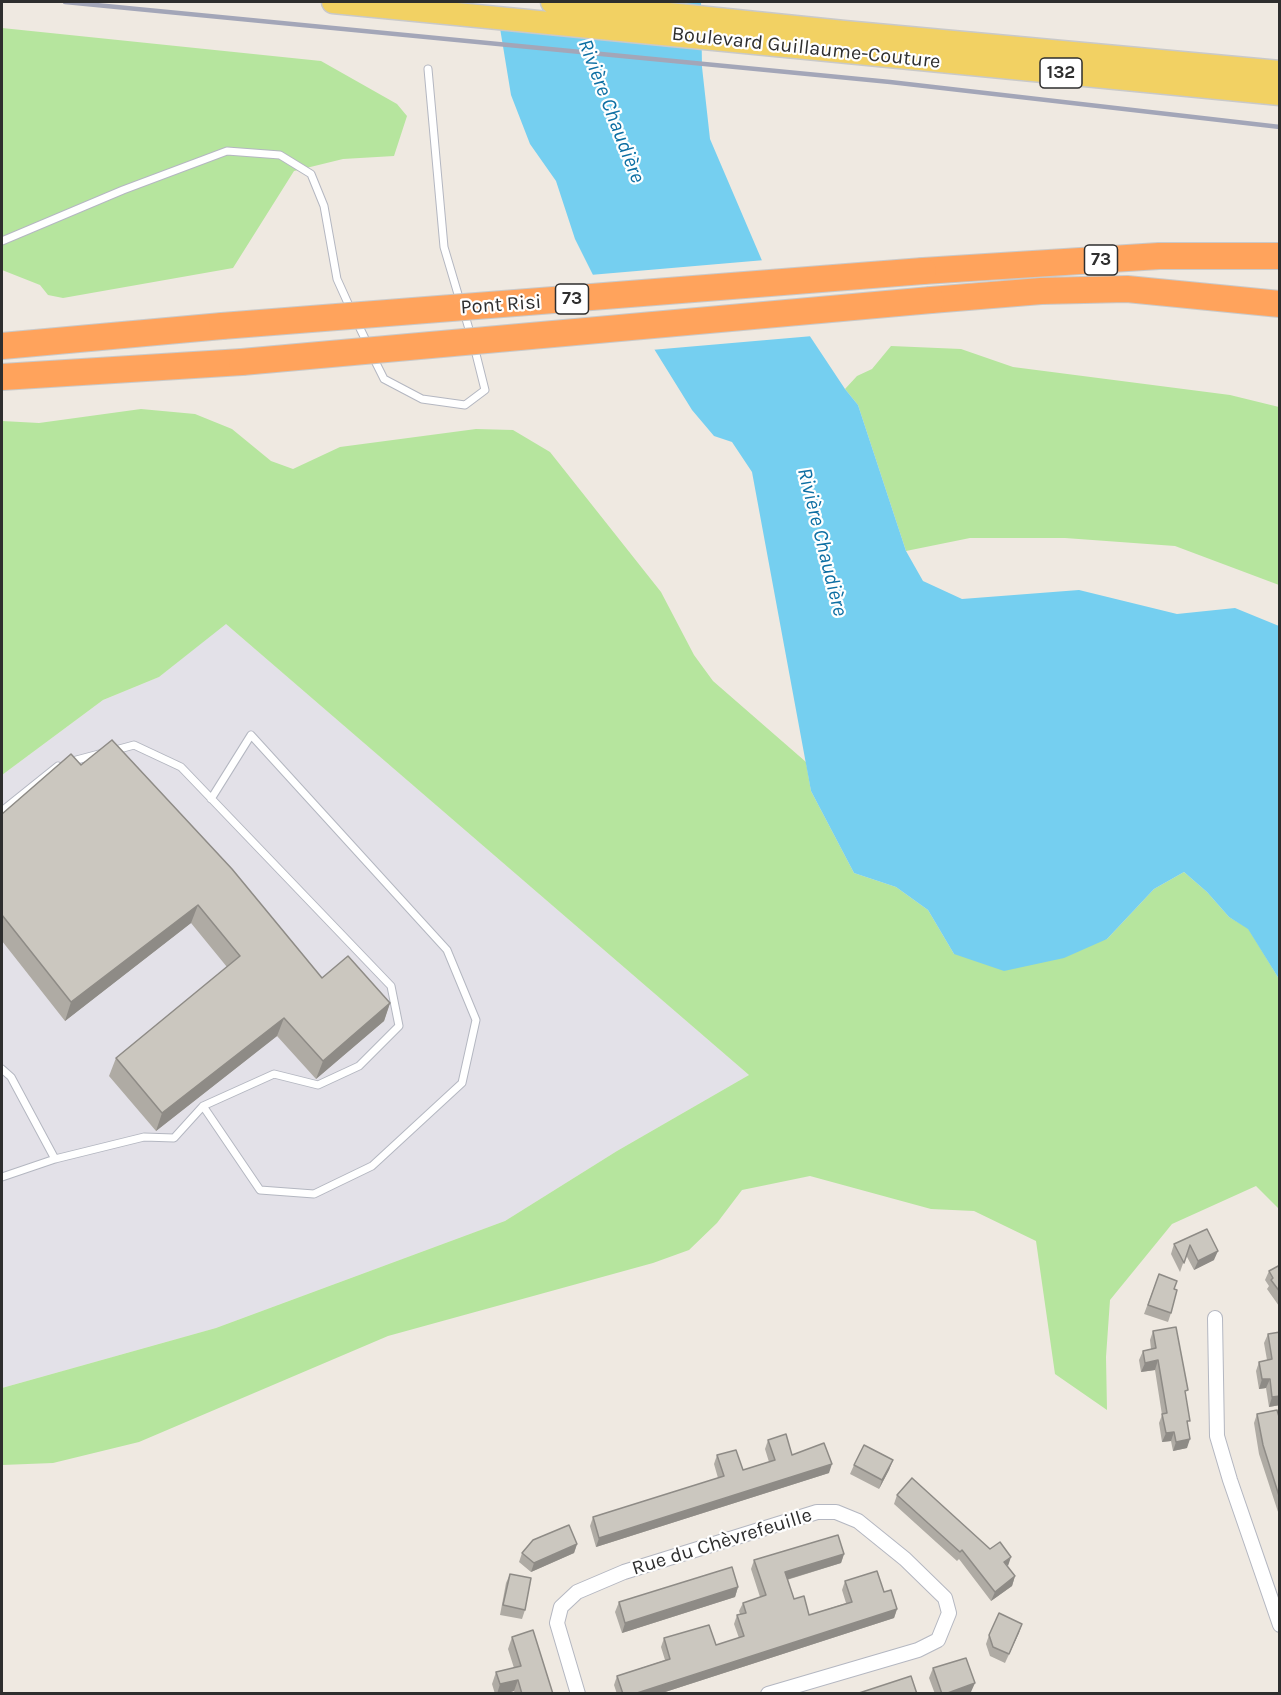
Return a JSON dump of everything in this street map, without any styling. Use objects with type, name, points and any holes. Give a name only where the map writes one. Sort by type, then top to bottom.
[{"type":"highway","name":"Pont Risi","points":[[2,346],[222,326],[923,271],[1159,256],[1280,256]]},
{"type":"highway","name":"Pont Risi","points":[[2,377],[242,362],[1041,291],[1127,288],[1280,304]]},
{"type":"main road","name":"Boulevard Guillaume-Couture","points":[[333,2],[843,42],[1280,72]]},
{"type":"main road","name":"Boulevard Guillaume-Couture","points":[[552,2],[843,42],[1280,94]]},
{"type":"street","points":[[1215,1318],[1217,1436],[1280,1625]]},
{"type":"street","name":"Rue du Chèvrefeuille","points":[[578,1694],[557,1623],[561,1607],[577,1592],[624,1572],[818,1512],[836,1512],[858,1521],[905,1559],[945,1598],[950,1614],[938,1640],[918,1650],[768,1694]]},
{"type":"lane","points":[[2,241],[123,190],[227,151],[280,156],[311,174],[324,206],[336,279],[384,379],[422,399],[465,405],[485,390],[444,247],[428,69]]},
{"type":"lane","points":[[203,1106],[260,1190],[314,1194],[372,1166],[462,1083],[476,1020],[447,950],[251,735],[211,799]]},
{"type":"lane","points":[[2,811],[59,765],[134,745],[181,767],[391,986],[399,1026],[359,1066],[318,1085],[274,1074],[203,1106],[174,1138],[144,1137],[55,1159],[2,1177]]},
{"type":"lane","points":[[2,1069],[10,1077],[55,1159]]},
{"type":"shaded area","points":[[225,623],[749,1075],[617,1151],[505,1221],[216,1328],[2,1388],[2,775],[103,700],[159,677]]},
{"type":"green space","points":[[2,28],[321,61],[397,104],[407,116],[394,156],[343,159],[294,171],[233,268],[63,298],[48,295],[40,285],[2,270]]},
{"type":"green space","points":[[891,346],[961,349],[1013,367],[1230,395],[1279,407],[1279,585],[1175,546],[1065,538],[970,538],[906,551],[858,405],[845,389],[857,376],[872,369]]},
{"type":"green space","points":[[141,409],[195,414],[232,429],[271,461],[293,469],[340,447],[476,429],[513,430],[550,452],[661,592],[694,655],[713,681],[806,762],[811,791],[854,873],[896,887],[928,910],[954,954],[1107,939],[1154,889],[1184,872],[1207,892],[1229,917],[1248,928],[1279,979],[1279,1209],[1256,1186],[1172,1224],[1110,1300],[1106,1357],[1107,1410],[1055,1374],[1036,1241],[974,1211],[931,1209],[810,1176],[742,1190],[717,1223],[689,1250],[653,1263],[388,1336],[139,1442],[53,1463],[2,1465],[2,1388],[216,1328],[505,1221],[617,1151],[749,1075],[226,624],[159,677],[103,700],[2,775],[2,421],[39,423]]},
{"type":"water","name":"Rivière Chaudière","points":[[701,2],[702,67],[710,139],[766,270],[858,405],[906,551],[923,581],[962,599],[1079,590],[1177,614],[1235,608],[1279,626],[1279,979],[1248,929],[1229,917],[1207,892],[1184,872],[1154,889],[1107,939],[1064,958],[1004,971],[954,954],[928,910],[896,887],[854,873],[811,791],[752,472],[732,442],[714,436],[692,410],[651,344],[599,287],[575,239],[556,181],[530,144],[511,95],[499,22]]},
{"type":"pier","points":[[765,260],[813,336],[651,350],[621,321],[596,289],[590,275]]},
{"type":"building","points":[[112,740],[232,869],[322,978],[348,956],[390,1003],[323,1061],[284,1018],[162,1113],[116,1058],[240,956],[198,905],[71,1002],[2,915],[2,814],[71,754],[81,765]]},
{"type":"building","points":[[1207,1229],[1218,1251],[1198,1261],[1190,1245],[1184,1263],[1174,1244]]},
{"type":"building","points":[[1280,1265],[1280,1292],[1271,1280],[1273,1278],[1269,1271]]},
{"type":"building","points":[[1159,1274],[1177,1281],[1171,1313],[1148,1305]]},
{"type":"building","points":[[1176,1327],[1188,1390],[1185,1391],[1190,1421],[1187,1421],[1190,1439],[1176,1442],[1174,1432],[1166,1433],[1162,1414],[1167,1413],[1158,1360],[1145,1363],[1143,1351],[1156,1348],[1153,1331]]},
{"type":"building","points":[[1280,1332],[1280,1396],[1272,1397],[1270,1379],[1262,1379],[1259,1362],[1272,1359],[1268,1334]]},
{"type":"building","points":[[1277,1410],[1280,1420],[1280,1499],[1263,1445],[1257,1414]]},
{"type":"building","points":[[786,1434],[792,1455],[824,1443],[832,1464],[599,1538],[593,1517],[724,1476],[717,1455],[736,1450],[743,1470],[775,1460],[768,1440]]},
{"type":"building","points":[[864,1445],[893,1460],[882,1480],[854,1465]]},
{"type":"building","points":[[912,1478],[990,1549],[1000,1542],[1011,1557],[1004,1562],[1015,1576],[995,1592],[962,1550],[960,1552],[897,1495]]},
{"type":"building","points":[[569,1525],[577,1544],[534,1563],[522,1553],[533,1540]]},
{"type":"building","points":[[838,1535],[844,1554],[785,1572],[794,1599],[804,1596],[809,1615],[852,1602],[845,1581],[877,1571],[884,1592],[891,1590],[897,1609],[634,1694],[623,1694],[617,1676],[670,1659],[664,1638],[709,1625],[716,1645],[744,1636],[737,1615],[746,1613],[743,1603],[766,1595],[754,1560]]},
{"type":"building","points":[[732,1567],[738,1587],[625,1623],[619,1602]]},
{"type":"building","points":[[510,1574],[531,1578],[525,1610],[503,1605]]},
{"type":"building","points":[[999,1613],[1022,1624],[1009,1654],[993,1647],[989,1635]]},
{"type":"building","points":[[533,1630],[553,1694],[522,1694],[518,1680],[500,1684],[496,1672],[521,1666],[512,1637]]},
{"type":"building","points":[[966,1658],[975,1683],[942,1694],[933,1668]]},
{"type":"building","points":[[911,1676],[917,1694],[856,1694]]},
{"type":"railway","points":[[65,2],[890,82],[1280,127]]}]
